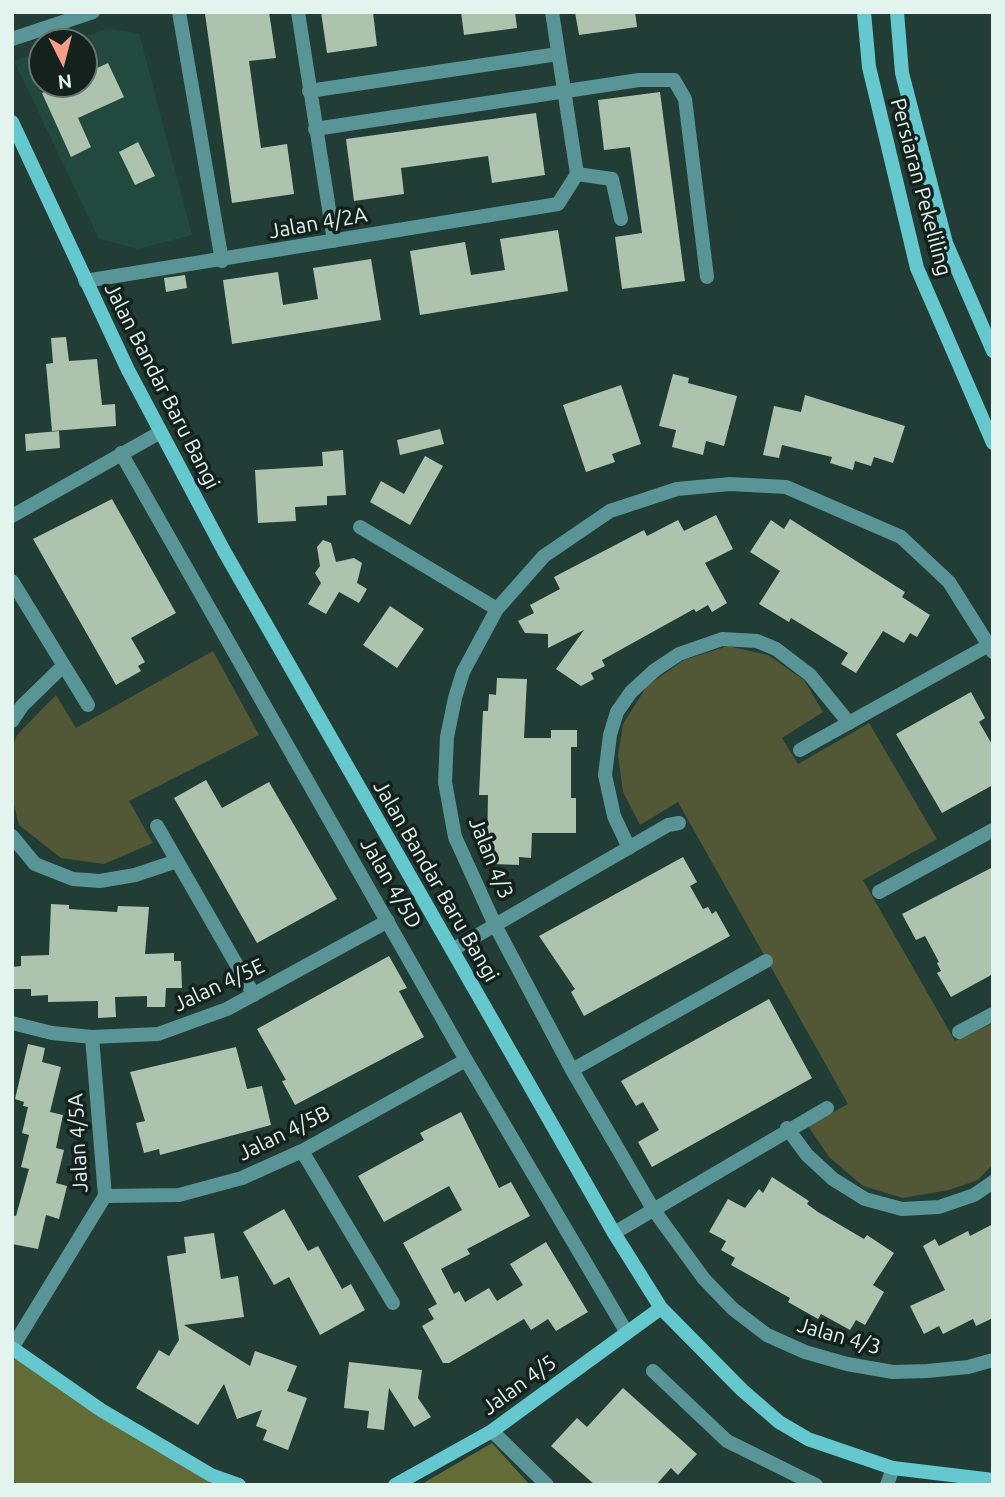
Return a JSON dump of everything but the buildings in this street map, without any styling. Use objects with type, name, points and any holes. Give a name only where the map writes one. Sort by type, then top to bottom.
[{"type":"street","points":[[12,39],[93,12]]},
{"type":"street","points":[[179,12],[222,261]]},
{"type":"street","points":[[298,12],[334,241]]},
{"type":"street","points":[[552,12],[577,174],[612,179],[621,219]]},
{"type":"street","name":"Persiaran Pekeliling","points":[[864,12],[869,67],[917,268],[993,443]]},
{"type":"street","name":"Persiaran Pekeliling","points":[[897,12],[902,73],[946,243],[993,351]]},
{"type":"street","points":[[309,91],[558,54]]},
{"type":"street","points":[[316,129],[639,80],[674,80],[685,99],[707,277]]},
{"type":"street","name":"Jalan Bandar Baru Bangi","points":[[12,121],[85,281],[159,433],[315,715],[614,1233],[661,1308],[742,1390],[779,1422],[808,1439],[893,1468],[993,1480]]},
{"type":"street","name":"Jalan 4/2A","points":[[85,281],[222,261],[558,204],[577,174]]},
{"type":"street","points":[[12,516],[159,433]]},
{"type":"street","name":"Jalan 4/5D","points":[[121,453],[466,1060],[627,1332]]},
{"type":"street","name":"Jalan 4/3","points":[[991,648],[949,582],[901,537],[786,487],[730,484],[677,489],[610,511],[544,556],[497,610],[463,672],[455,698],[447,737],[445,782],[455,837],[495,925],[572,1070],[653,1209],[704,1279],[733,1309],[767,1335],[805,1352],[847,1364],[893,1372],[968,1367],[993,1360]]},
{"type":"street","points":[[360,527],[497,610]]},
{"type":"street","points":[[12,582],[88,705]]},
{"type":"street","points":[[629,848],[614,816],[605,775],[610,736],[617,712],[631,692],[655,670],[679,654],[723,639],[757,641],[776,649],[810,675],[849,723]]},
{"type":"street","points":[[800,750],[991,648]]},
{"type":"street","points":[[12,721],[22,706],[63,666]]},
{"type":"street","points":[[452,950],[668,825],[679,823]]},
{"type":"street","points":[[157,826],[254,995]]},
{"type":"street","points":[[879,892],[993,830]]},
{"type":"street","points":[[12,836],[35,864],[73,879],[124,877],[177,861]]},
{"type":"street","name":"Jalan 4/5E","points":[[12,1023],[52,1033],[92,1037],[158,1034],[193,1024],[254,995],[388,921]]},
{"type":"street","points":[[572,1070],[766,961]]},
{"type":"street","points":[[959,1032],[993,1014]]},
{"type":"street","name":"Jalan 4/5A","points":[[12,1348],[105,1196],[92,1037]]},
{"type":"street","name":"Jalan 4/5B","points":[[105,1196],[179,1195],[242,1178],[302,1151],[466,1060]]},
{"type":"street","points":[[614,1233],[787,1128],[827,1108]]},
{"type":"street","points":[[787,1128],[807,1155],[833,1180],[865,1199],[902,1209],[939,1207],[974,1195],[993,1182]]},
{"type":"street","points":[[302,1151],[393,1303]]},
{"type":"street","name":"Jalan 4/5","points":[[395,1485],[492,1431],[661,1308]]},
{"type":"street","points":[[12,1348],[101,1410],[211,1475],[239,1485]]},
{"type":"street","points":[[653,1371],[727,1441],[816,1485]]},
{"type":"street","points":[[492,1431],[547,1485]]},
{"type":"street","points":[[887,1485],[893,1468]]},
{"type":"shaded area","points":[[106,29],[139,33],[192,235],[138,249],[99,239],[32,98],[98,98],[98,32]]},
{"type":"shaded area","points":[[28,56],[28,90],[14,61]]},
{"type":"shaded area","points":[[728,646],[768,655],[804,680],[823,712],[782,738],[798,764],[869,723],[937,839],[863,880],[955,1041],[993,1023],[993,1164],[978,1180],[949,1190],[903,1198],[863,1186],[829,1157],[808,1126],[848,1104],[678,802],[640,825],[623,792],[618,755],[623,724],[647,686],[684,660]]},
{"type":"shaded area","points":[[213,651],[259,735],[129,801],[153,843],[104,864],[61,858],[19,825],[12,797],[12,747],[17,735],[56,695],[76,728]]},
{"type":"green space","points":[[12,1346],[223,1485],[12,1485]]},
{"type":"green space","points":[[492,1443],[530,1485],[420,1485]]}]
